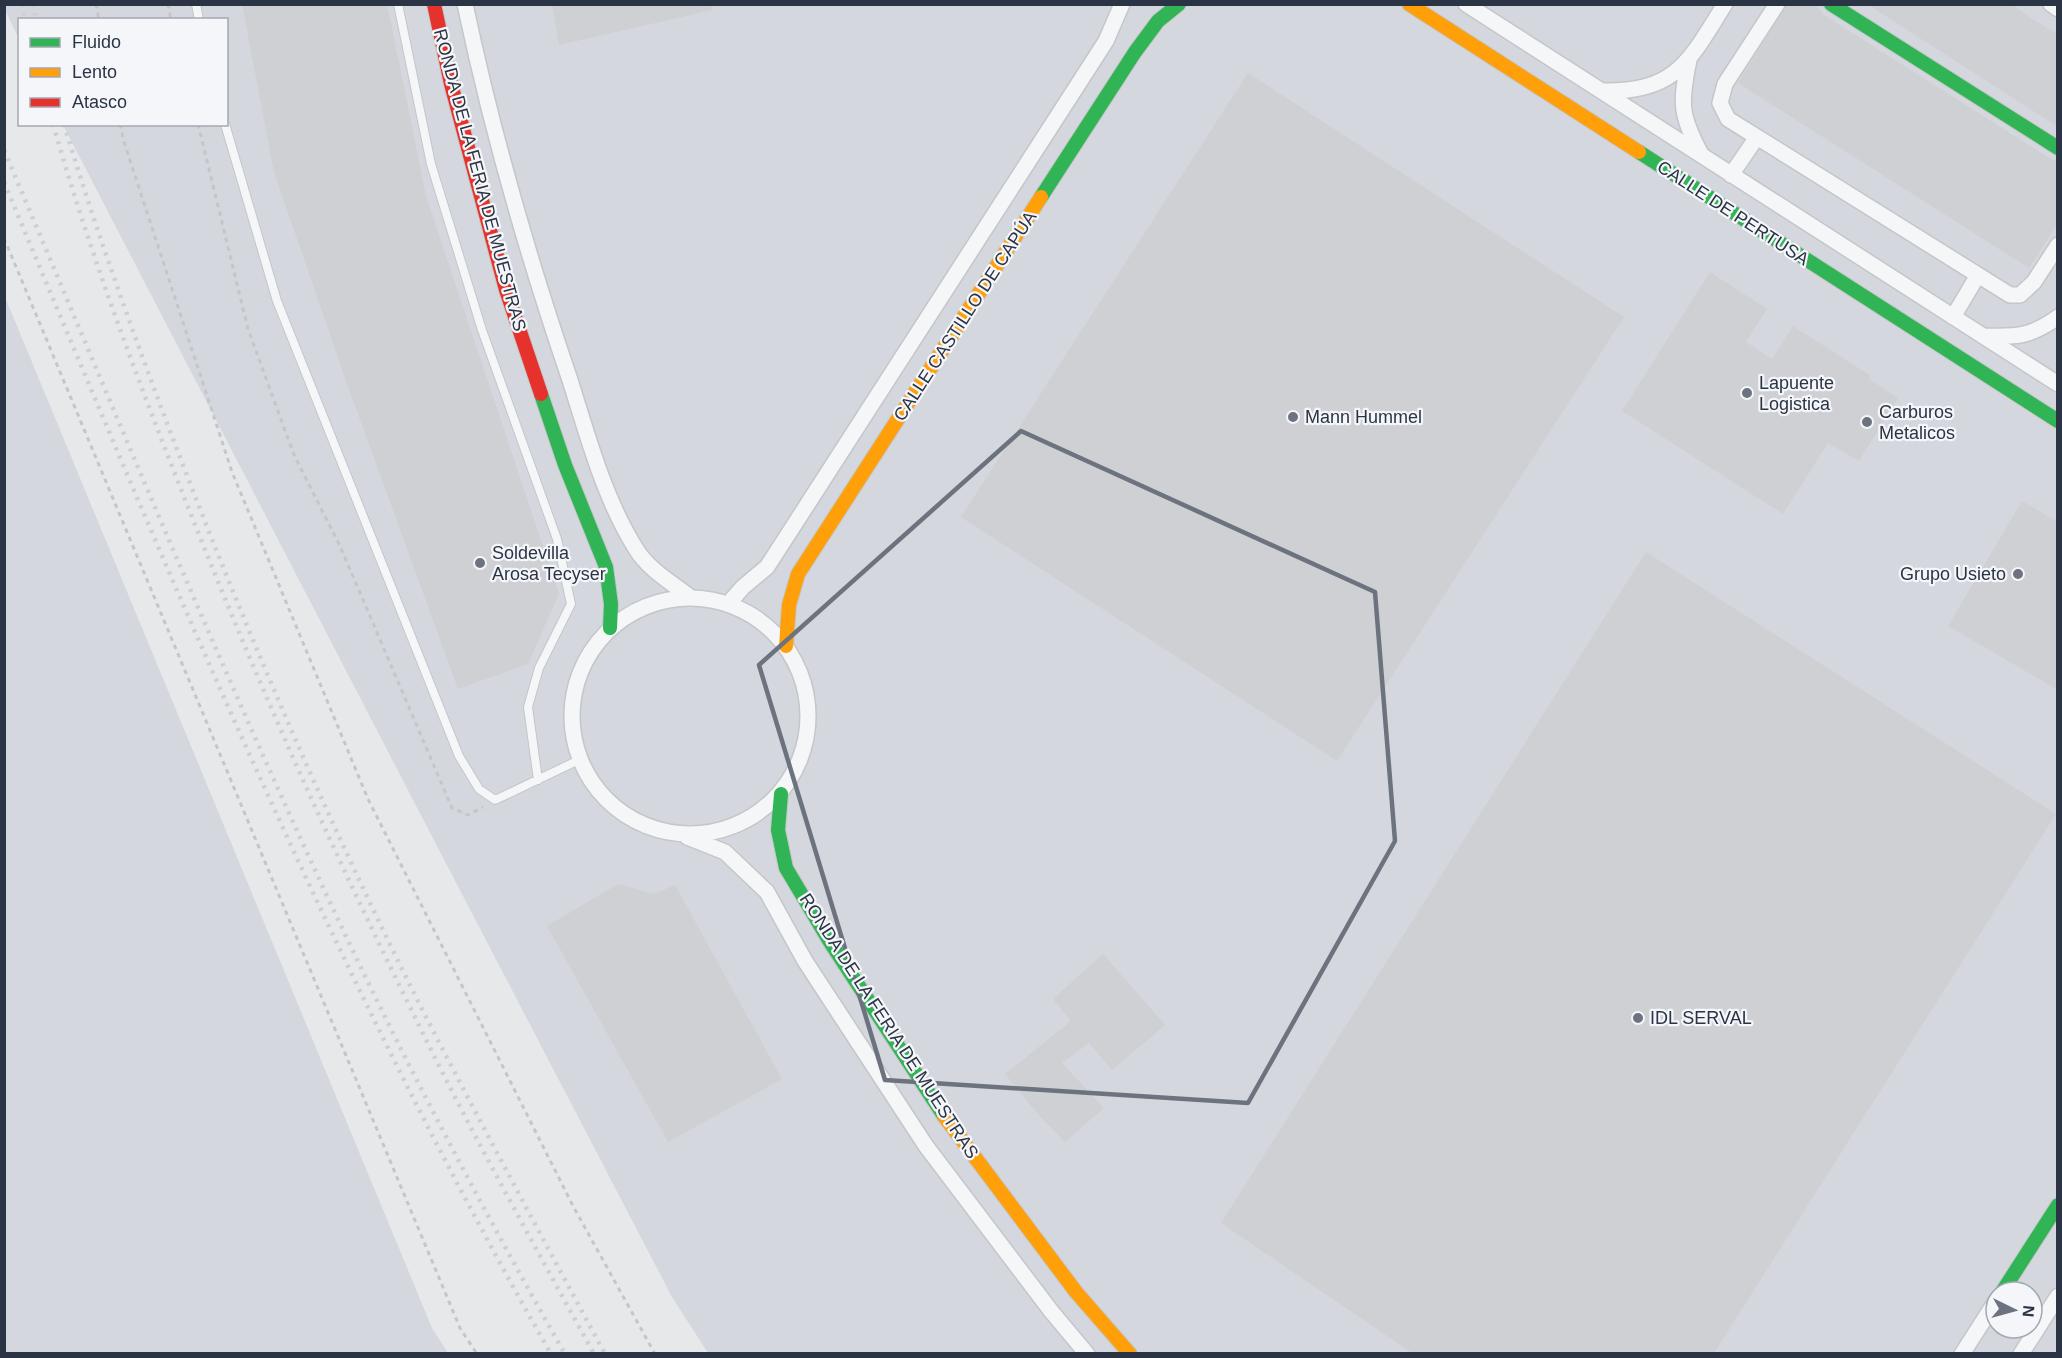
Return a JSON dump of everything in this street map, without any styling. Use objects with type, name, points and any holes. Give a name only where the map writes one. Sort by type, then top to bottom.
[{"type":"street","name":"RONDA DE LA FERIA DE MUESTRAS","points":[[434,4],[451,84],[506,290],[565,465],[606,567],[611,604],[610,628]]},
{"type":"street","name":"RONDA DE LA FERIA DE MUESTRAS","points":[[465,4],[482,81],[535,277],[612,502],[637,551],[657,571],[690,597]]},
{"type":"street","name":"CALLE CASTILLO DE CAPÚA","points":[[729,603],[766,567],[1106,40],[1122,4]]},
{"type":"street","name":"CALLE CASTILLO DE CAPÚA","points":[[786,646],[789,605],[798,574],[1135,52],[1158,21],[1179,4]]},
{"type":"street","name":"CALLE DE PERTUSA","points":[[1409,4],[2058,422]]},
{"type":"street","name":"CALLE DE PERTUSA","points":[[1466,4],[2058,384]]},
{"type":"street","points":[[1602,92],[1622,92],[1648,87],[1675,73],[1689,60],[1725,4]]},
{"type":"street","points":[[1777,4],[1725,84],[1720,103],[1728,119],[2010,295],[2020,295],[2034,282],[2058,245]]},
{"type":"street","points":[[1831,4],[2058,148]]},
{"type":"street","points":[[2051,4],[2058,9]]},
{"type":"street","points":[[1689,60],[1682,99],[1683,114],[1701,156]]},
{"type":"street","points":[[1731,175],[1757,137]]},
{"type":"street","points":[[1953,317],[1978,275]]},
{"type":"street","points":[[1984,336],[2006,337],[2032,333],[2058,317]]},
{"type":"street","name":"RONDA DE LA FERIA DE MUESTRAS","points":[[681,835],[718,832],[752,818],[781,794],[798,767],[807,737],[809,705],[802,674],[786,646],[756,616],[729,603],[714,599],[690,597],[661,600],[634,611],[610,628],[592,650],[579,675],[572,703],[572,732],[579,760],[596,789],[619,812],[649,828],[681,835],[725,852],[767,892],[805,961],[926,1146],[1051,1311],[1087,1353]]},
{"type":"street","name":"RONDA DE LA FERIA DE MUESTRAS","points":[[781,794],[778,830],[786,868],[830,942],[946,1119],[1076,1292],[1130,1353]]},
{"type":"street","points":[[2010,1280],[2058,1205]]},
{"type":"street","points":[[2021,1353],[2058,1296]]},
{"type":"street","points":[[1962,1353],[1984,1319]]},
{"type":"lane","points":[[398,4],[431,164],[482,330],[557,539],[571,604],[539,668],[528,707],[538,780]]},
{"type":"lane","points":[[226,126],[277,301],[459,756],[479,789],[495,800],[579,760]]},
{"type":"path","points":[[120,126],[232,472],[368,799],[573,1206],[656,1353]]},
{"type":"path","points":[[198,126],[249,329],[294,455],[340,546],[452,808],[468,815],[495,800]]},
{"type":"path","points":[[4,238],[460,1329],[477,1353]]},
{"type":"highlighted area","points":[[1021,431],[1375,592],[1395,841],[1248,1103],[885,1080],[759,665]]},
{"type":"shaded area","points":[[5,4],[2057,5],[2057,1353],[708,1353],[672,1297],[64,126],[228,126],[228,18],[18,18],[18,37],[5,10]]},
{"type":"shaded area","points":[[5,297],[432,1328],[448,1353],[5,1353]]},
{"type":"building","points":[[242,4],[387,4],[426,196],[559,594],[528,664],[458,689],[346,381],[274,172]]},
{"type":"building","points":[[552,4],[711,4],[712,10],[559,45]]},
{"type":"building","points":[[1787,4],[1815,4],[1824,15],[2051,159],[2058,161],[2058,223],[2029,268],[1738,83]]},
{"type":"building","points":[[1867,4],[2011,4],[2058,34],[2058,127]]},
{"type":"building","name":"Mann Hummel","points":[[1248,73],[1624,317],[1337,761],[961,517]]},
{"type":"building","name":"Lapuente Logistica","points":[[1710,272],[1767,309],[1746,342],[1772,359],[1793,326],[1871,376],[1869,379],[1898,398],[1859,461],[1828,443],[1783,514],[1622,411]]},
{"type":"building","name":"Grupo Usieto","points":[[2022,501],[2058,522],[2058,690],[1948,626]]},
{"type":"building","name":"IDL SERVAL","points":[[1646,552],[2056,814],[1714,1353],[1412,1353],[1221,1223]]},
{"type":"building","points":[[618,884],[654,894],[675,885],[782,1079],[668,1142],[547,926]]},
{"type":"building","points":[[1103,954],[1165,1025],[1112,1070],[1089,1043],[1062,1063],[1104,1108],[1065,1142],[1037,1113],[1005,1074],[1071,1021],[1053,999]]},
{"type":"railway","points":[[22,4],[25,18]]},
{"type":"railway","points":[[33,4],[36,18]]},
{"type":"railway","points":[[54,126],[99,269],[151,412],[214,571],[295,763],[434,1056],[501,1185],[594,1354]]},
{"type":"railway","points":[[65,126],[114,279],[170,431],[258,653],[290,726],[355,871],[424,1013],[605,1354]]},
{"type":"railway","points":[[4,150],[203,619],[328,898],[383,1014],[442,1128],[565,1354]]},
{"type":"railway","points":[[4,182],[194,629],[327,923],[398,1069],[551,1354]]},
{"type":"traffic: fast","points":[[1041,197],[1135,52],[1158,21],[1179,4]]},
{"type":"traffic: fast","points":[[1831,4],[2058,148]]},
{"type":"traffic: fast","points":[[1639,152],[2058,421]]},
{"type":"traffic: fast","points":[[541,394],[565,465],[606,567],[611,604],[610,628]]},
{"type":"traffic: fast","points":[[781,794],[778,830],[786,868],[830,942],[944,1116]]},
{"type":"traffic: fast","points":[[2010,1280],[2058,1205]]},
{"type":"traffic: slow","points":[[1409,4],[1639,152]]},
{"type":"traffic: slow","points":[[786,646],[789,605],[798,574],[1041,197]]},
{"type":"traffic: slow","points":[[944,1116],[1076,1292],[1130,1354]]},
{"type":"traffic: jam","points":[[434,4],[451,84],[506,290],[541,394]]},
{"type":"place","name":"Lapuente Logistica","points":[[1747,393]]},
{"type":"place","name":"Mann Hummel","points":[[1293,417]]},
{"type":"place","name":"Carburos Metalicos","points":[[1867,422]]},
{"type":"place","name":"Soldevilla Arosa Tecyser","points":[[480,563]]},
{"type":"place","name":"Grupo Usieto","points":[[2018,574]]},
{"type":"place","name":"IDL SERVAL","points":[[1638,1018]]}]
